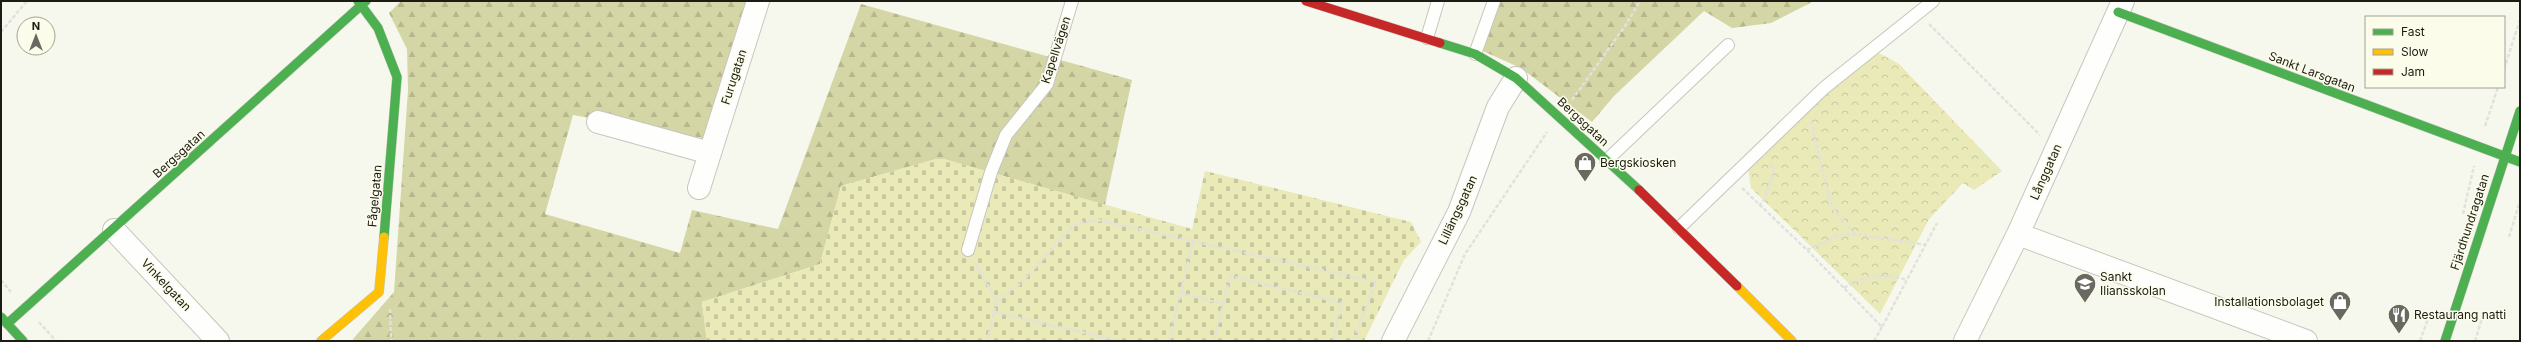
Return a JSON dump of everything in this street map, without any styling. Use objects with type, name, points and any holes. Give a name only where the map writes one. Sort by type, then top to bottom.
[{"type":"street","name":"Furugatan","points":[[699,188],[758,1]]},
{"type":"street","name":"Bergsgatan","points":[[1306,1],[1475,54],[1516,78],[1560,116],[1606,161],[1679,228],[1792,341]]},
{"type":"street","name":"Bergsgatan","points":[[4,321],[114,230],[362,2]]},
{"type":"street","name":"Fågelgatan","points":[[362,2],[378,28],[396,77],[379,292]]},
{"type":"street","name":"Långgatan","points":[[1965,341],[2018,234],[2121,6]]},
{"type":"street","name":"Sankt Larsgatan","points":[[2121,6],[2520,162]]},
{"type":"street","name":"Lillängsgatan","points":[[1393,341],[1459,212],[1498,107],[1516,78]]},
{"type":"street","name":"Fjärdhundragatan","points":[[2445,341],[2504,156],[2520,111]]},
{"type":"street","points":[[598,122],[710,154]]},
{"type":"street","name":"Vinkelgatan","points":[[114,230],[218,341]]},
{"type":"street","points":[[2018,234],[2306,341]]},
{"type":"street","points":[[320,341],[379,292]]},
{"type":"street","points":[[4,321],[23,341]]},
{"type":"lane","name":"Kapellvägen","points":[[968,250],[991,172],[1006,135],[1047,84],[1072,1]]},
{"type":"lane","points":[[1427,38],[1438,1]]},
{"type":"lane","points":[[1475,54],[1494,1]]},
{"type":"lane","points":[[1679,228],[1824,88],[1919,14],[1933,1]]},
{"type":"lane","points":[[1606,161],[1728,44]]},
{"type":"path","points":[[1,32],[27,1]]},
{"type":"path","points":[[1428,341],[1465,254],[1540,140],[1560,116],[1625,26],[1640,1]]},
{"type":"path","points":[[1919,14],[2056,151]]},
{"type":"path","points":[[2505,66],[2520,20]]},
{"type":"path","points":[[1807,106],[1830,201],[1835,211],[1855,234]]},
{"type":"path","points":[[1759,206],[1764,200],[1774,171],[1762,148]]},
{"type":"path","points":[[1732,178],[1882,327]]},
{"type":"path","points":[[2509,237],[2520,201]]},
{"type":"path","points":[[996,301],[1020,284],[1072,227],[1078,223],[1098,220],[1376,282],[1353,341]]},
{"type":"path","points":[[1874,341],[1937,223]]},
{"type":"path","points":[[1806,250],[1840,235],[1855,234],[1926,245]]},
{"type":"path","points":[[1169,341],[1193,241]]},
{"type":"path","points":[[968,250],[996,301],[987,341]]},
{"type":"path","points":[[1844,288],[1854,282],[1873,275],[1890,274],[1907,280]]},
{"type":"path","points":[[1214,341],[1230,276],[1342,303],[1333,341]]},
{"type":"path","points":[[379,292],[391,310],[391,341]]},
{"type":"path","points":[[1181,293],[1223,304]]},
{"type":"path","points":[[2420,341],[2431,311]]},
{"type":"path","points":[[994,312],[1120,341]]},
{"type":"path","points":[[2474,341],[2484,312]]},
{"type":"green space","points":[[401,1],[749,1],[708,139],[573,115],[545,214],[680,253],[692,210],[778,229],[861,4],[1132,80],[1105,205],[940,158],[841,186],[820,264],[702,302],[707,341],[354,341],[353,339],[394,292],[408,90],[407,49],[389,13]]},
{"type":"green space","points":[[1497,1],[1814,1],[1771,23],[1732,28],[1704,11],[1614,96],[1592,122],[1521,68],[1478,49]]},
{"type":"green space","points":[[1877,52],[1899,64],[2002,171],[1974,190],[1963,183],[1929,219],[1880,314],[1751,188],[1748,168],[1824,88]]},
{"type":"green space","points":[[940,158],[1192,229],[1205,171],[1411,222],[1421,242],[1404,260],[1364,341],[707,341],[702,302],[820,264],[841,186]]},
{"type":"traffic: fast","points":[[358,1],[378,28],[397,77],[384,237]]},
{"type":"traffic: fast","points":[[7,324],[366,1]]},
{"type":"traffic: fast","points":[[2118,12],[2520,162]]},
{"type":"traffic: fast","points":[[1440,43],[1475,54],[1516,78],[1639,190]]},
{"type":"traffic: fast","points":[[2445,341],[2520,111]]},
{"type":"traffic: fast","points":[[1,317],[23,341]]},
{"type":"traffic: slow","points":[[321,341],[379,292],[384,237]]},
{"type":"traffic: slow","points":[[1737,286],[1792,341]]},
{"type":"traffic: jam","points":[[1306,1],[1440,43]]},
{"type":"traffic: jam","points":[[1639,190],[1737,286]]},
{"type":"place","name":"Bergskiosken","points":[[1585,182]]},
{"type":"place","name":"Sankt Iliansskolan","points":[[2085,304]]},
{"type":"place","name":"Installationsbolaget","points":[[2340,322]]},
{"type":"place","name":"Restaurang natti","points":[[2399,334]]}]
